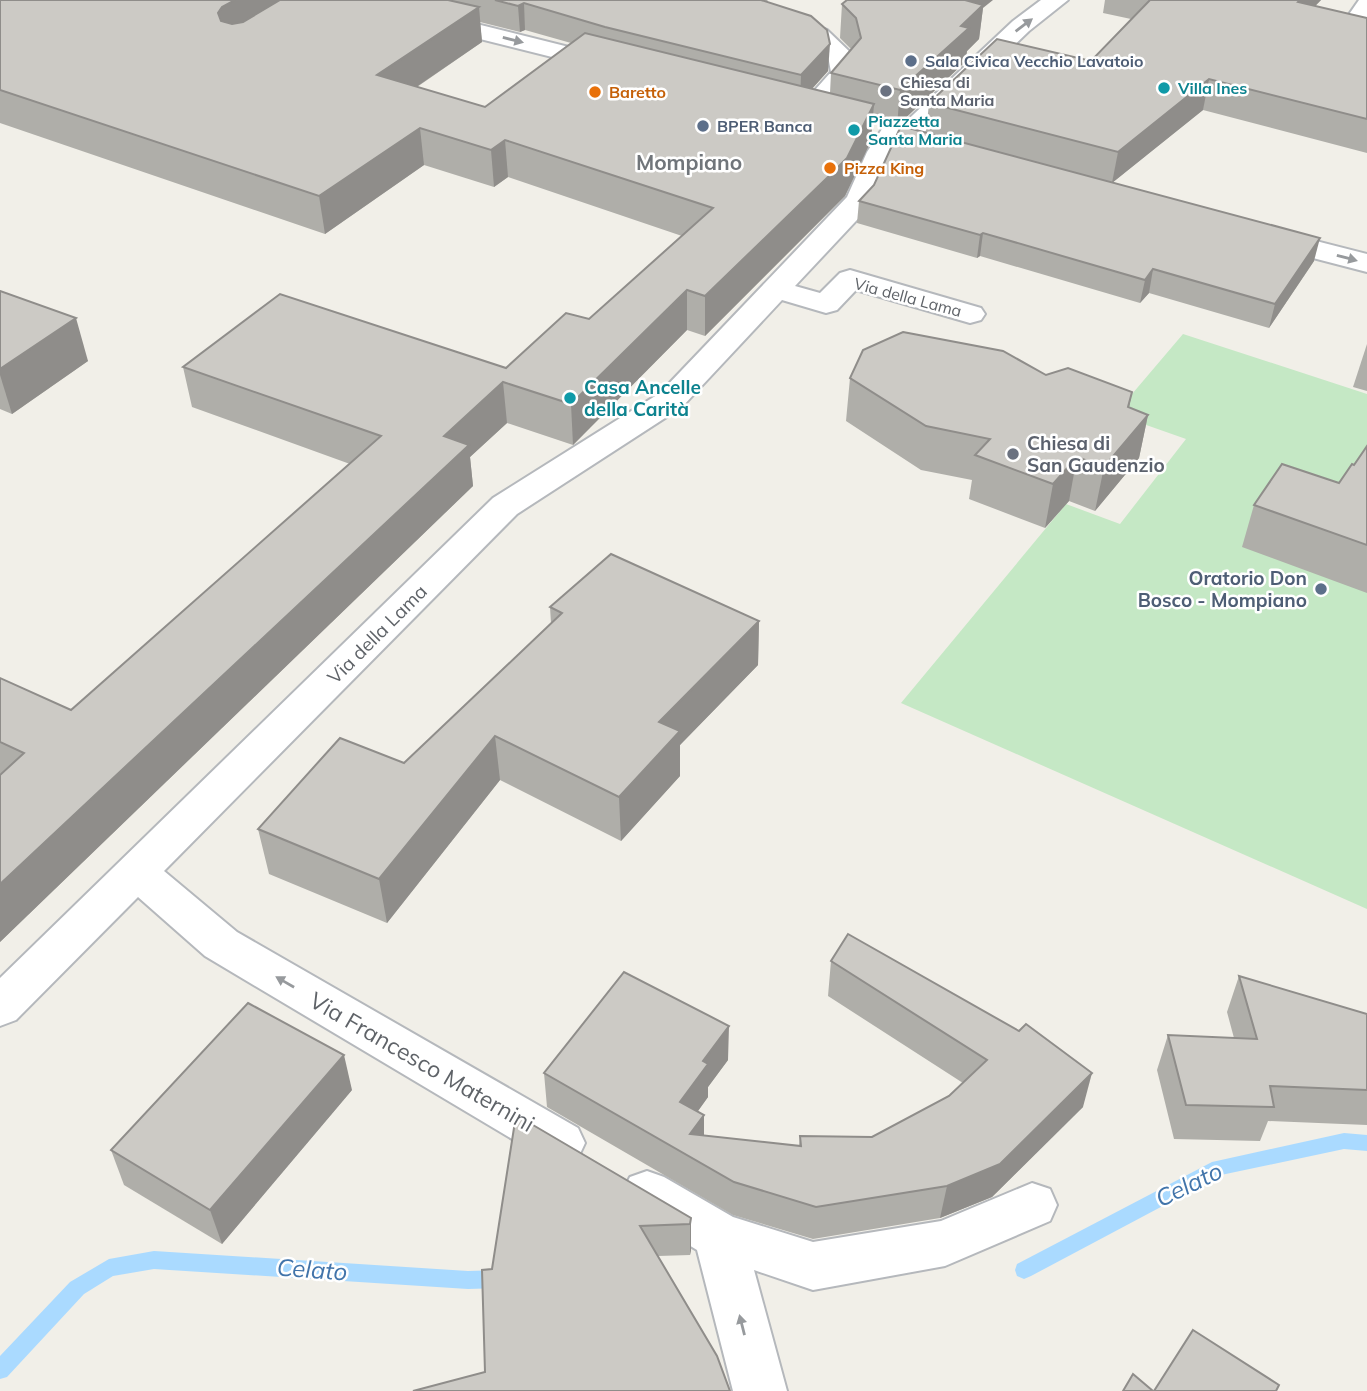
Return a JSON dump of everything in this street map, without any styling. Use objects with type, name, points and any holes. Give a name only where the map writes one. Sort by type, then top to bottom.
[{"type":"street","points":[[352,0],[633,70]]},
{"type":"street","points":[[709,0],[819,35],[841,54],[844,73],[819,117],[780,107]]},
{"type":"street","name":"Via della Lama","points":[[0,1007],[505,506],[671,400],[860,200],[880,152],[1021,26],[1056,0]]},
{"type":"street","points":[[1367,5],[1355,23],[1367,32]]},
{"type":"street","points":[[819,35],[840,18]]},
{"type":"street","points":[[1246,232],[1367,264]]},
{"type":"street","name":"Via della Lama","points":[[775,289],[826,304],[850,279],[970,314]]},
{"type":"street","name":"Via Francesco Maternini","points":[[137,872],[221,944],[719,1236],[813,1266],[945,1244],[1032,1205]]},
{"type":"street","points":[[719,1236],[760,1391]]},
{"type":"green space","points":[[1183,334],[1367,394],[1367,909],[901,703],[1066,504],[1120,524],[1186,439],[1115,414]]},
{"type":"building","points":[[0,0],[235,0],[222,7],[218,13],[221,21],[232,24],[243,22],[280,0],[448,0],[479,7],[377,75],[485,107],[585,33],[874,104],[847,158],[829,176],[705,296],[687,290],[571,404],[503,382],[444,436],[469,445],[0,884],[0,775],[24,753],[0,742],[0,678],[71,710],[381,436],[183,367],[280,294],[506,368],[566,313],[589,319],[713,208],[505,140],[491,150],[420,128],[319,196],[0,90]]},
{"type":"building","points":[[495,0],[761,0],[811,16],[827,30],[830,44],[801,75],[605,27],[524,3],[518,6]]},
{"type":"building","points":[[847,0],[965,0],[983,5],[961,26],[969,28],[900,90],[831,73],[861,38],[856,18],[842,4]]},
{"type":"building","points":[[1150,0],[1300,0],[1298,2],[1367,18],[1367,119],[1209,79],[1118,152],[929,103],[997,39],[1091,61]]},
{"type":"building","points":[[901,126],[1320,238],[1275,304],[1153,269],[1145,280],[983,233],[980,235],[859,201],[874,185]]},
{"type":"building","points":[[0,291],[76,318],[0,369]]},
{"type":"building","points":[[903,332],[1003,351],[1046,375],[1068,368],[1132,392],[1128,407],[1148,415],[1104,467],[1077,457],[1053,484],[975,455],[990,439],[926,426],[850,378],[863,350]]},
{"type":"building","points":[[1367,446],[1367,545],[1254,505],[1282,464],[1339,483]]},
{"type":"building","points":[[611,554],[759,621],[659,722],[680,731],[619,797],[495,736],[379,879],[258,829],[340,738],[404,763],[562,613],[550,607]]},
{"type":"building","points":[[848,934],[1019,1031],[1026,1024],[1092,1073],[1000,1164],[947,1186],[816,1207],[734,1182],[544,1073],[624,972],[729,1026],[703,1061],[708,1064],[680,1102],[704,1115],[690,1134],[801,1146],[800,1136],[872,1137],[949,1096],[987,1060],[831,961]]},
{"type":"building","points":[[1239,976],[1367,1014],[1367,1090],[1270,1086],[1274,1107],[1186,1105],[1168,1035],[1257,1039]]},
{"type":"building","points":[[248,1003],[344,1055],[210,1210],[111,1150]]},
{"type":"building","points":[[516,1115],[691,1218],[690,1224],[640,1226],[717,1356],[730,1391],[413,1391],[485,1372],[482,1270],[492,1269]]},
{"type":"building","points":[[1193,1330],[1279,1385],[1276,1391],[1154,1391]]},
{"type":"building","points":[[1133,1374],[1153,1391],[1123,1391]]},
{"type":"waterway","name":"Celato","points":[[1024,1270],[1218,1168],[1344,1141],[1367,1143]]},
{"type":"waterway","name":"Celato","points":[[0,1370],[77,1288],[109,1268],[154,1260],[468,1280],[501,1279]]},
{"type":"place","name":"Sala Civica Vecchio Lavatoio","points":[[911,61]]},
{"type":"place","name":"Villa Ines","points":[[1164,88]]},
{"type":"place","name":"Chiesa di Santa Maria","points":[[886,91]]},
{"type":"place","name":"Baretto","points":[[595,92]]},
{"type":"place","name":"BPER Banca","points":[[703,126]]},
{"type":"place","name":"Piazzetta Santa Maria","points":[[854,130]]},
{"type":"place","name":"Pizza King","points":[[830,168]]},
{"type":"place","name":"Casa Ancelle della Carità","points":[[570,398]]},
{"type":"place","name":"Chiesa di San Gaudenzio","points":[[1013,454]]},
{"type":"place","name":"Oratorio Don Bosco - Mompiano","points":[[1321,589]]},
{"type":"district","name":"Mompiano","points":[[689,163]]}]
